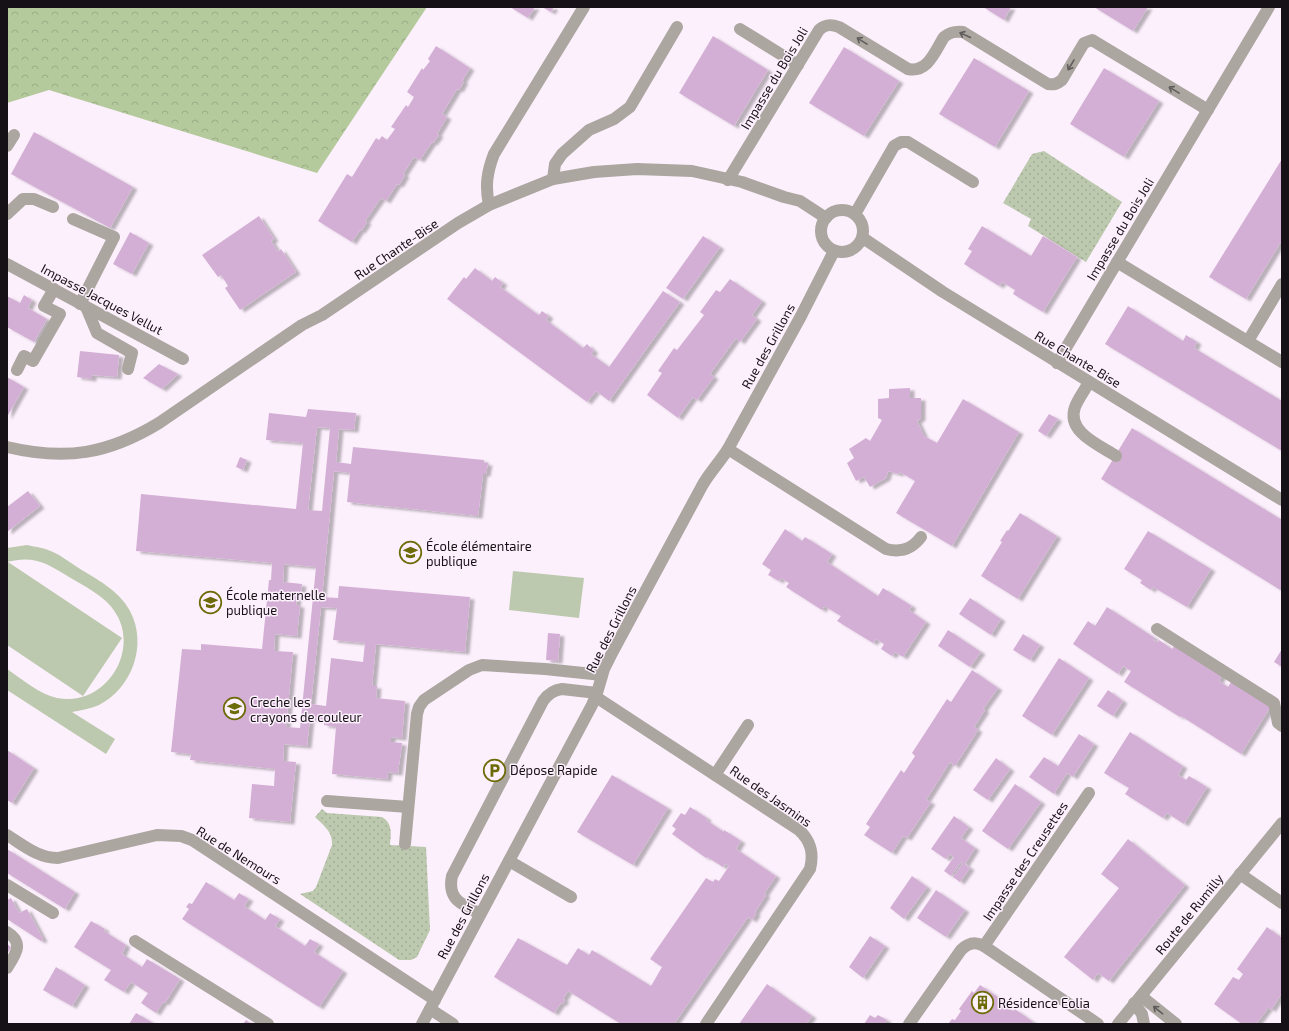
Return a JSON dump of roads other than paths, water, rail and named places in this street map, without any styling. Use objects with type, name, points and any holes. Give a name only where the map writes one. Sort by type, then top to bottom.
[{"type":"street","points":[[490,205],[486,185],[490,164],[494,154],[584,7]]},
{"type":"street","name":"Impasse du Bois Joli","points":[[1057,363],[1269,7]]},
{"type":"street","name":"Impasse du Bois Joli","points":[[728,180],[819,30],[828,25],[839,27],[908,69],[913,70],[927,64],[944,37],[948,34],[963,32],[1052,85],[1059,83],[1062,80],[1084,44],[1092,40],[1208,110]]},
{"type":"street","points":[[553,179],[555,164],[562,154],[589,130],[614,119],[630,106],[677,27]]},
{"type":"street","points":[[740,29],[798,65]]},
{"type":"street","points":[[7,146],[14,135]]},
{"type":"street","points":[[855,214],[894,146],[901,142],[908,142],[973,182]]},
{"type":"street","name":"Rue Chante-Bise","points":[[7,448],[49,454],[80,454],[121,443],[141,434],[302,325],[322,316],[458,223],[490,205],[553,179],[594,172],[637,169],[692,171],[742,182],[800,201],[826,218]]},
{"type":"street","points":[[7,214],[23,199],[34,199],[53,207]]},
{"type":"street","points":[[837,210],[850,211],[855,214],[863,225],[864,232],[863,238],[859,245],[846,253],[838,253],[825,245],[822,239],[822,224],[830,213],[837,210]]},
{"type":"street","points":[[73,219],[114,237],[83,305],[97,333],[132,353],[128,370]]},
{"type":"street","name":"Rue Chante-Bise","points":[[863,238],[943,292],[1282,500]]},
{"type":"street","name":"Rue des Grillons","points":[[422,1024],[597,695],[602,675],[611,655],[702,486],[728,448],[801,316],[834,251]]},
{"type":"street","points":[[1117,262],[1248,341],[1281,359]]},
{"type":"street","name":"Impasse Jacques Vellut","points":[[7,264],[183,359]]},
{"type":"street","points":[[1248,341],[1282,284]]},
{"type":"street","points":[[17,370],[24,356],[33,361],[60,314],[44,306],[54,289]]},
{"type":"street","points":[[1089,382],[1075,407],[1075,422],[1082,435],[1116,456]]},
{"type":"street","points":[[728,448],[886,548],[893,551],[905,550],[916,543],[921,537]]},
{"type":"street","points":[[1158,629],[1274,703],[1278,723],[1282,726]]},
{"type":"street","points":[[405,844],[417,710],[424,700],[469,670],[482,665],[545,669],[602,675]]},
{"type":"street","points":[[480,914],[457,901],[451,890],[452,876],[544,701],[551,692],[562,689],[597,695]]},
{"type":"street","name":"Rue des Jasmins","points":[[597,695],[799,830],[810,842],[812,850],[810,869],[706,1024]]},
{"type":"street","points":[[715,775],[748,725]]},
{"type":"street","name":"Impasse des Creusettes","points":[[984,946],[1090,793]]},
{"type":"street","points":[[327,801],[408,807]]},
{"type":"street","name":"Route de Rumilly","points":[[1118,1024],[1282,823]]},
{"type":"street","name":"Rue de Nemours","points":[[7,835],[37,854],[50,858],[58,858],[157,836],[181,836],[192,840],[432,1004]]},
{"type":"street","points":[[509,861],[571,897]]},
{"type":"street","points":[[1240,874],[1282,904]]},
{"type":"street","points":[[7,885],[53,913]]},
{"type":"street","points":[[7,932],[14,938],[17,946],[16,954],[7,968]]},
{"type":"street","points":[[135,941],[268,1024]]},
{"type":"street","points":[[909,1024],[961,950],[966,945],[972,943],[979,943],[984,946],[1098,1024]]},
{"type":"street","points":[[1137,1000],[1144,1024]]},
{"type":"street","points":[[1137,1000],[1176,1024]]},
{"type":"street","points":[[432,1004],[453,1024]]},
{"type":"place","name":"École élémentaire publique","points":[[411,553]]},
{"type":"place","name":"École maternelle publique","points":[[210,602]]},
{"type":"place","name":"Creche les crayons de couleur","points":[[234,709]]},
{"type":"place","name":"Dépose Rapide","points":[[495,770]]},
{"type":"place","name":"Résidence Eolia","points":[[983,1003]]}]
